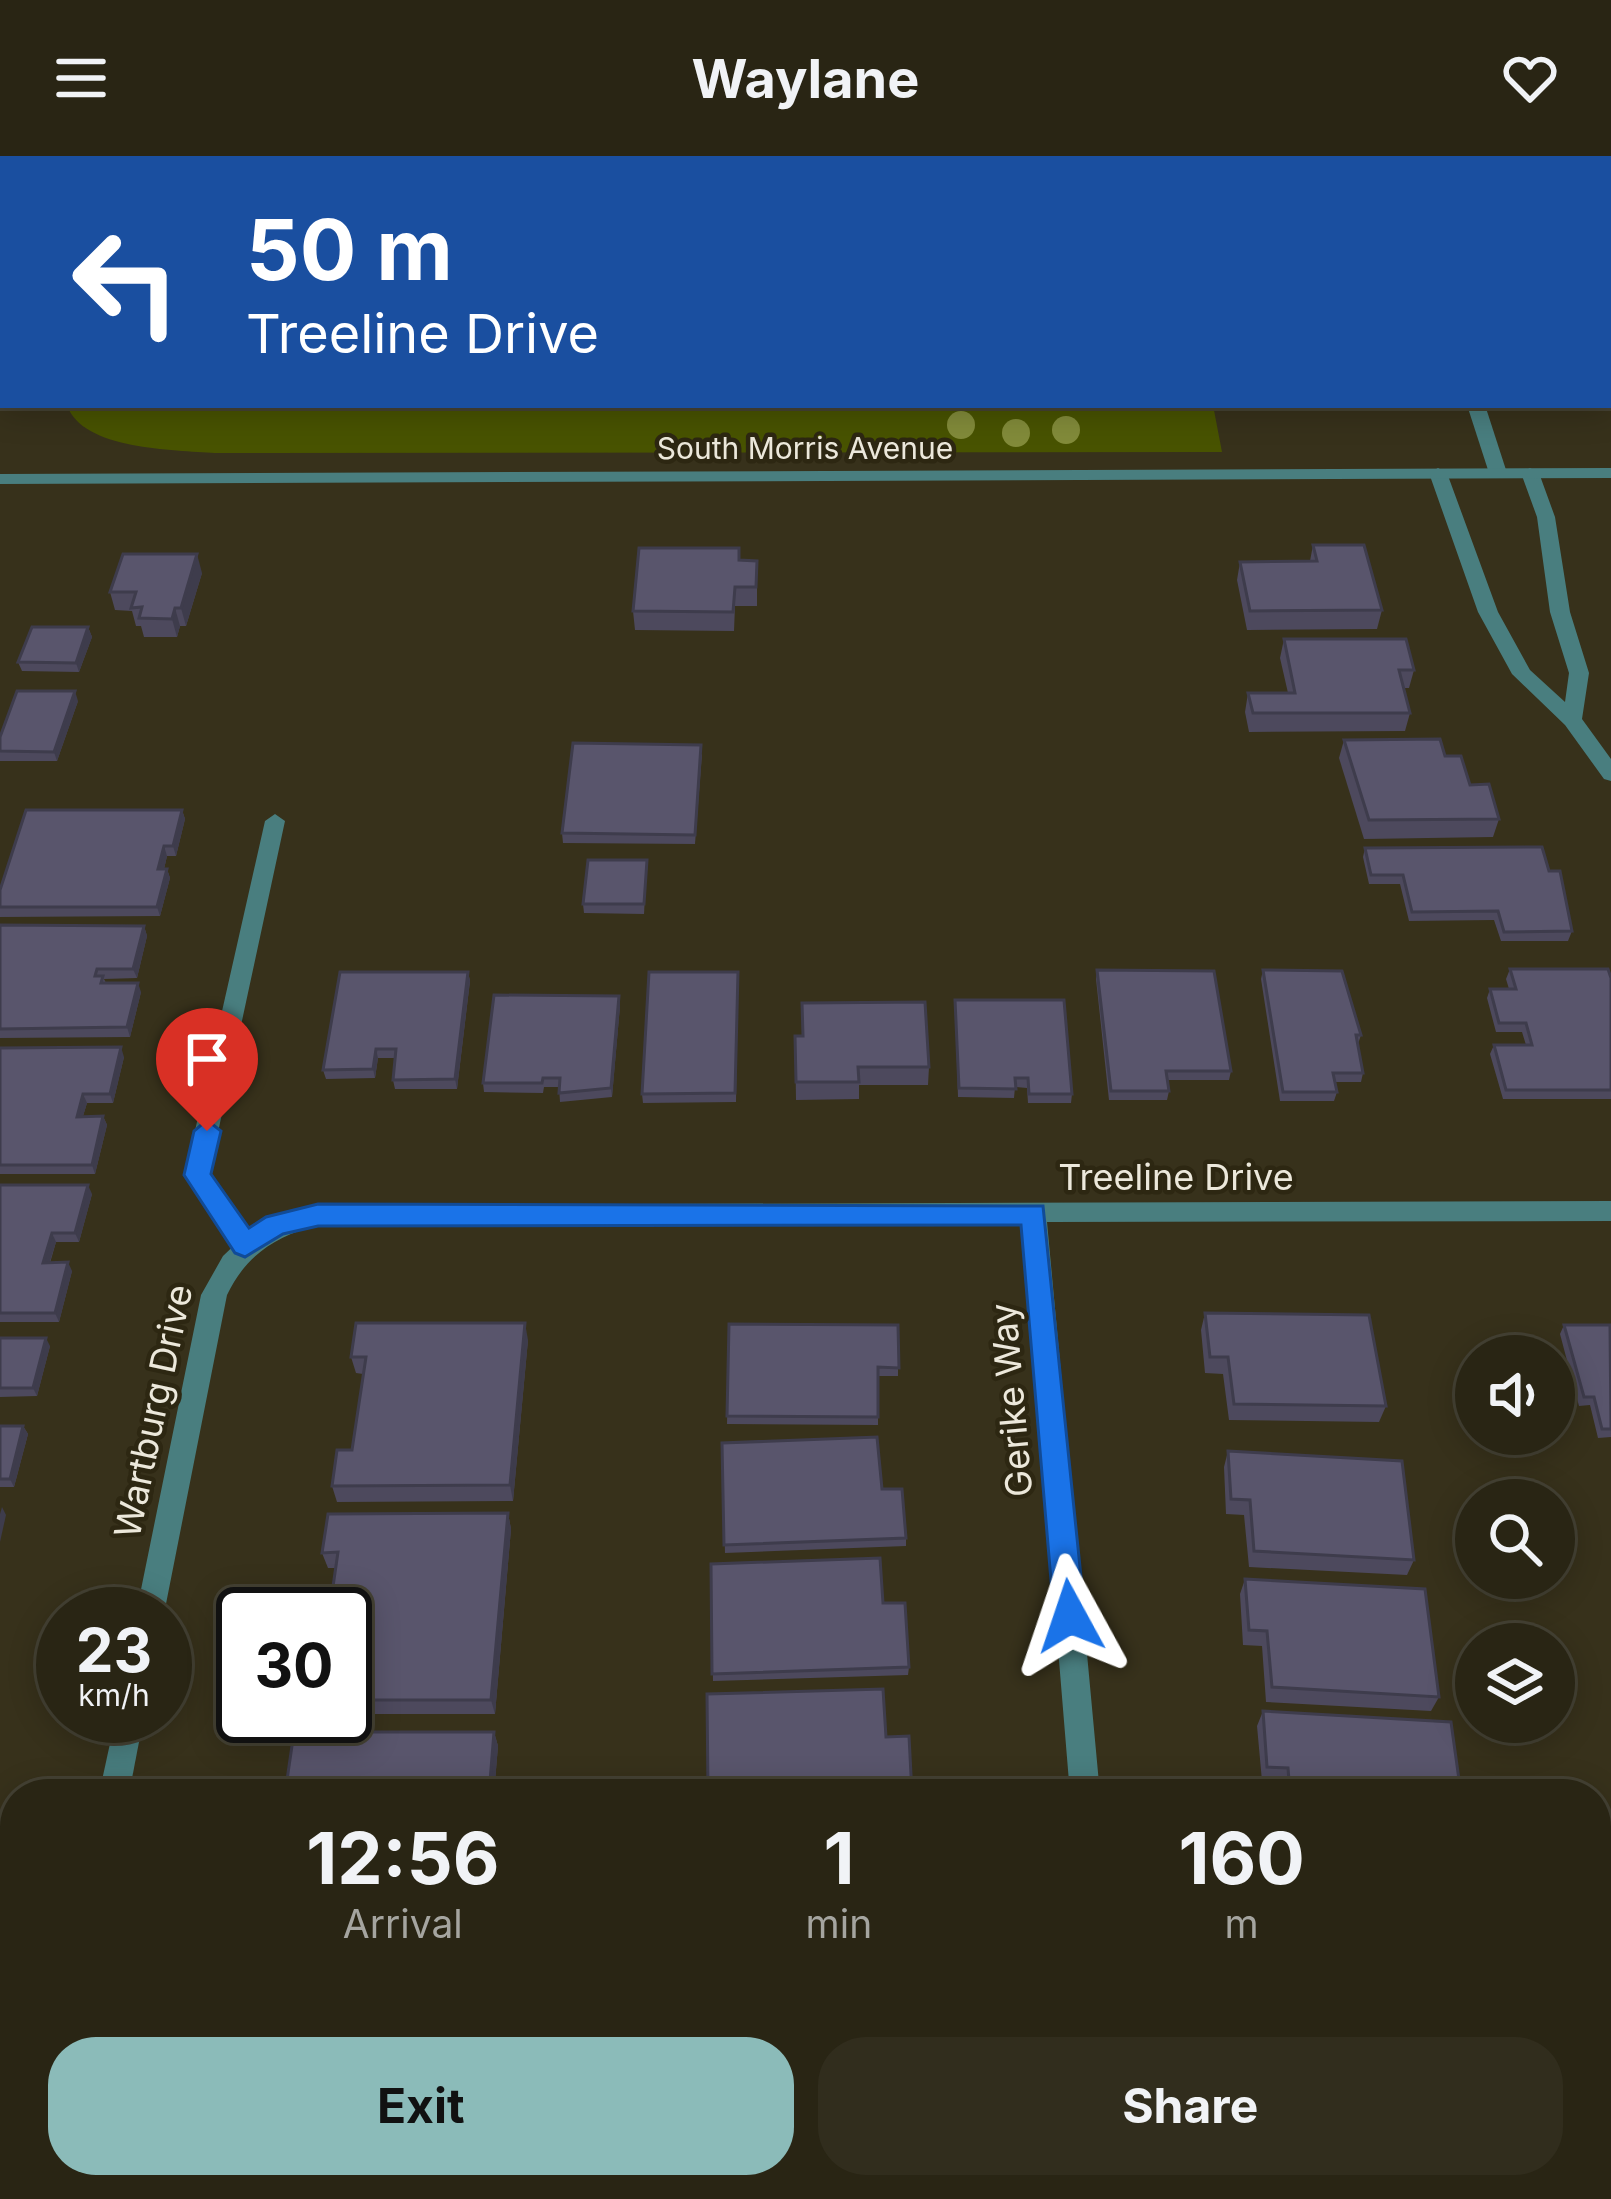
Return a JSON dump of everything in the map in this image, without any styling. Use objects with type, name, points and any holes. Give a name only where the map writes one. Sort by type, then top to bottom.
[{"type":"street","points":[[1477,408],[1498,473]]},
{"type":"street","points":[[1438,473],[1456,532],[1522,674],[1573,720],[1611,774]]},
{"type":"street","points":[[1530,473],[1546,517],[1560,612],[1579,674],[1573,720]]},
{"type":"street","name":"South Morris Avenue","points":[[0,478],[1611,473]]},
{"type":"street","points":[[245,1245],[197,1175],[275,821]]},
{"type":"street","name":"Treeline Drive","points":[[245,1245],[276,1225],[318,1215],[1611,1211]]},
{"type":"street","name":"Gerike Way","points":[[1034,1214],[1084,1779]]},
{"type":"street","name":"Wartburg Drive","points":[[155,1587],[214,1294],[224,1269],[245,1245]]},
{"type":"street","points":[[117,1779],[124,1743]]},
{"type":"green space","points":[[69,408],[1214,408],[1222,452],[215,453],[131,445],[91,431]]},
{"type":"building","points":[[1313,545],[1364,545],[1382,610],[1250,611],[1240,562],[1317,561]]},
{"type":"building","points":[[639,548],[739,548],[739,560],[757,561],[756,587],[735,587],[733,612],[633,611]]},
{"type":"building","points":[[123,554],[197,554],[181,608],[175,608],[172,619],[139,618],[142,607],[131,608],[136,592],[110,592]]},
{"type":"building","points":[[32,627],[88,627],[76,663],[18,662]]},
{"type":"building","points":[[1284,639],[1406,639],[1414,670],[1399,670],[1410,713],[1253,713],[1248,693],[1295,693]]},
{"type":"building","points":[[17,691],[75,691],[54,752],[0,751],[0,737]]},
{"type":"building","points":[[1440,739],[1445,756],[1461,756],[1470,785],[1489,784],[1499,819],[1369,820],[1344,740]]},
{"type":"building","points":[[573,743],[701,745],[695,835],[562,833]]},
{"type":"building","points":[[26,810],[182,810],[173,846],[164,846],[158,869],[167,869],[157,907],[0,907],[0,890]]},
{"type":"building","points":[[1542,847],[1549,871],[1560,871],[1572,931],[1504,932],[1498,911],[1412,912],[1403,875],[1371,875],[1365,848]]},
{"type":"building","points":[[588,860],[647,860],[644,904],[583,904]]},
{"type":"building","points":[[0,925],[144,926],[133,969],[97,969],[95,976],[103,976],[101,983],[138,983],[127,1027],[0,1029]]},
{"type":"building","points":[[1510,969],[1608,969],[1611,1090],[1506,1090],[1494,1045],[1532,1045],[1526,1023],[1499,1023],[1490,989],[1516,989]]},
{"type":"building","points":[[1097,970],[1214,971],[1231,1071],[1166,1071],[1169,1091],[1111,1091]]},
{"type":"building","points":[[1263,970],[1342,971],[1361,1035],[1356,1035],[1363,1073],[1333,1073],[1337,1092],[1283,1092]]},
{"type":"building","points":[[340,972],[468,972],[455,1079],[393,1080],[396,1049],[376,1049],[373,1069],[323,1070]]},
{"type":"building","points":[[649,972],[738,972],[735,1093],[642,1094]]},
{"type":"building","points":[[494,995],[619,996],[611,1088],[559,1093],[560,1078],[543,1078],[542,1083],[483,1083]]},
{"type":"building","points":[[955,1000],[1064,1000],[1072,1094],[1029,1094],[1028,1078],[1015,1078],[1016,1089],[959,1088]]},
{"type":"building","points":[[925,1002],[929,1067],[858,1067],[859,1082],[796,1082],[795,1036],[803,1036],[802,1003]]},
{"type":"building","points":[[121,1047],[110,1094],[83,1094],[77,1117],[103,1116],[92,1165],[0,1165],[0,1048]]},
{"type":"building","points":[[0,1185],[88,1185],[75,1233],[52,1233],[43,1263],[68,1262],[55,1313],[0,1313]]},
{"type":"building","points":[[1205,1313],[1369,1315],[1386,1406],[1234,1404],[1228,1357],[1210,1357]]},
{"type":"building","points":[[356,1323],[525,1323],[510,1485],[332,1486],[337,1450],[352,1450],[366,1357],[351,1357]]},
{"type":"building","points":[[729,1324],[898,1325],[899,1368],[878,1367],[878,1417],[727,1416]]},
{"type":"building","points":[[1564,1325],[1610,1325],[1611,1429],[1602,1429],[1594,1397],[1584,1397],[1575,1365],[1575,1335],[1567,1335]]},
{"type":"building","points":[[0,1338],[46,1338],[33,1388],[0,1388]]},
{"type":"building","points":[[0,1426],[23,1426],[10,1479],[0,1479]]},
{"type":"building","points":[[877,1437],[882,1489],[902,1489],[906,1538],[724,1545],[722,1443]]},
{"type":"building","points":[[1228,1451],[1402,1461],[1414,1560],[1254,1551],[1250,1500],[1231,1499]]},
{"type":"building","points":[[508,1513],[491,1700],[372,1700],[372,1587],[333,1587],[338,1552],[322,1553],[328,1514]]},
{"type":"building","points":[[880,1558],[883,1603],[905,1603],[909,1667],[712,1674],[711,1564]]},
{"type":"building","points":[[1245,1579],[1425,1589],[1439,1697],[1272,1687],[1267,1631],[1249,1630]]},
{"type":"building","points":[[883,1689],[886,1737],[909,1736],[911,1779],[708,1779],[707,1694]]},
{"type":"building","points":[[1263,1711],[1451,1722],[1459,1779],[1289,1779],[1288,1768],[1267,1767]]},
{"type":"building","points":[[372,1732],[494,1732],[490,1779],[287,1779],[292,1743],[372,1743]]},
{"type":"route","points":[[207,1131],[197,1175],[245,1245],[276,1225],[318,1215],[1034,1214],[1070,1616]]}]
